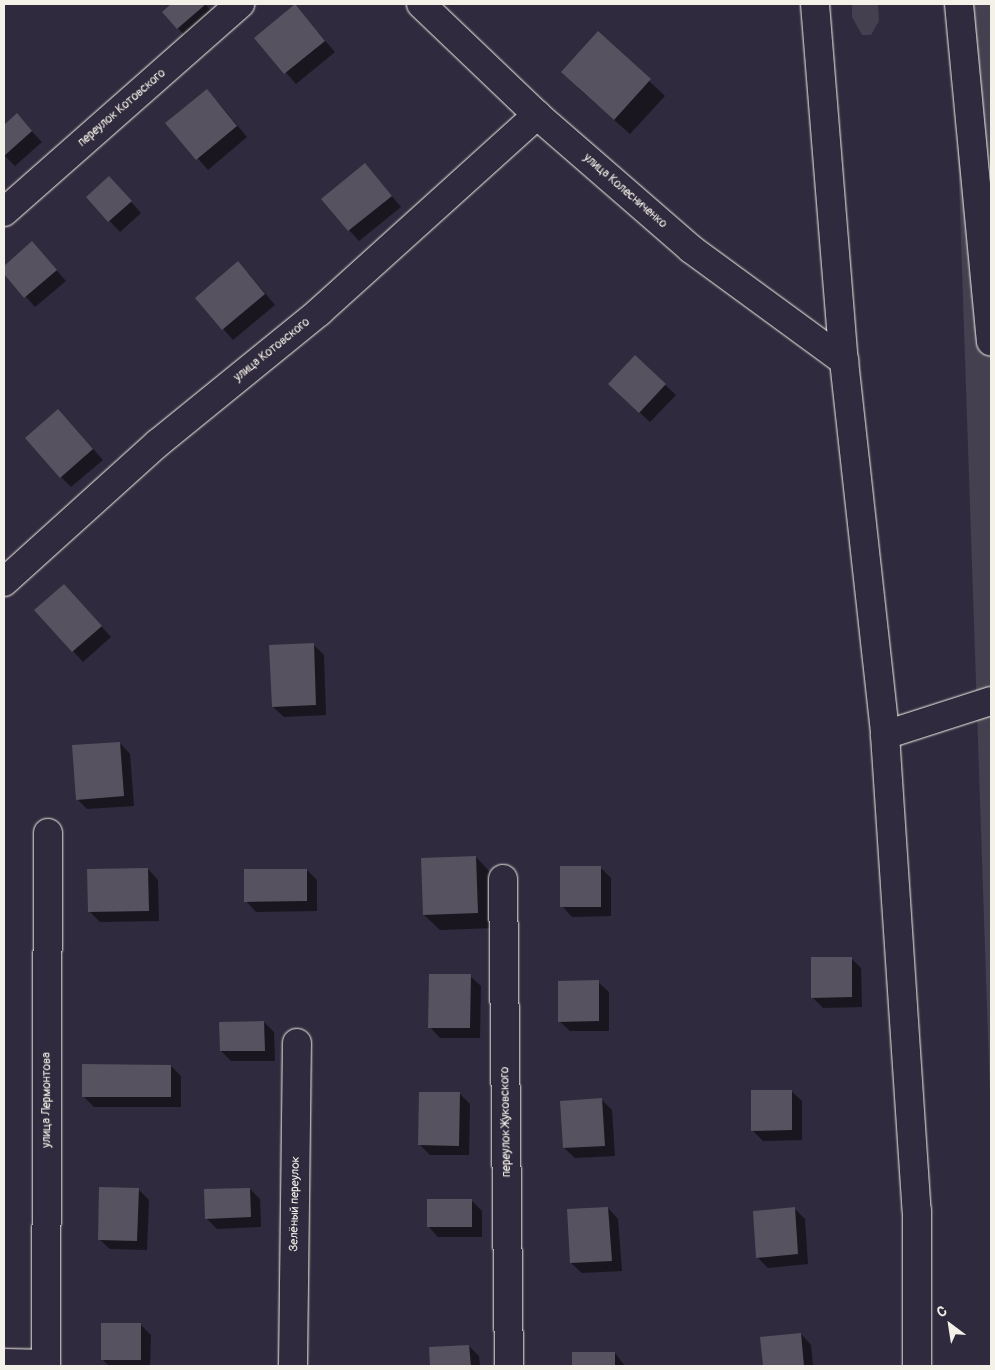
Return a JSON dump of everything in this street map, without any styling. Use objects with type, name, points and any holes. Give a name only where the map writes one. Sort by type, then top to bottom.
[{"type":"street","name":"переулок Котовского","points":[[4,212],[240,4]]},
{"type":"street","name":"улица Колесниченко","points":[[421,4],[537,114],[692,249],[844,360]]},
{"type":"street","points":[[960,4],[991,342]]},
{"type":"street","points":[[811,8],[844,360],[885,735],[917,1212],[917,1366]]},
{"type":"street","name":"улица Котовского","points":[[4,582],[158,444],[319,312],[537,114]]},
{"type":"street","points":[[885,735],[991,701]]},
{"type":"street","name":"улица Лермонтова","points":[[46,1365],[48,833]]},
{"type":"street","name":"переулок Жуковского","points":[[503,878],[509,1366]]},
{"type":"street","name":"Зелёный переулок","points":[[293,1366],[297,1043]]},
{"type":"street","points":[[4,1363],[46,1365]]},
{"type":"shaded area","points":[[852,4],[878,4],[879,21],[871,35],[862,35],[852,17]]},
{"type":"shaded area","points":[[953,4],[991,4],[991,1125]]},
{"type":"building","points":[[171,4],[206,4],[177,29],[162,12]]},
{"type":"building","points":[[295,4],[325,41],[284,74],[254,38]]},
{"type":"building","points":[[598,31],[651,79],[614,120],[561,72]]},
{"type":"building","points":[[207,89],[237,126],[196,160],[165,123]]},
{"type":"building","points":[[17,113],[32,131],[4,156],[4,125]]},
{"type":"building","points":[[365,163],[392,196],[348,231],[321,199]]},
{"type":"building","points":[[109,176],[132,201],[108,222],[86,197]]},
{"type":"building","points":[[32,241],[57,270],[24,298],[4,274],[4,266]]},
{"type":"building","points":[[238,261],[265,294],[222,330],[195,298]]},
{"type":"building","points":[[635,355],[666,384],[639,413],[608,384]]},
{"type":"building","points":[[58,409],[93,449],[60,478],[25,438]]},
{"type":"building","points":[[64,584],[102,626],[72,652],[34,610]]},
{"type":"building","points":[[314,643],[316,705],[272,707],[269,645]]},
{"type":"building","points":[[120,742],[124,796],[76,800],[72,745]]},
{"type":"building","points":[[476,856],[478,913],[423,915],[421,858]]},
{"type":"building","points":[[560,866],[601,866],[601,907],[560,907]]},
{"type":"building","points":[[148,868],[149,911],[88,912],[87,869]]},
{"type":"building","points":[[244,869],[307,869],[307,901],[244,902]]},
{"type":"building","points":[[811,957],[852,957],[852,997],[811,998]]},
{"type":"building","points":[[429,974],[471,974],[470,1028],[428,1028]]},
{"type":"building","points":[[599,980],[599,1021],[558,1022],[558,981]]},
{"type":"building","points":[[264,1021],[265,1051],[220,1051],[219,1022]]},
{"type":"building","points":[[82,1064],[171,1065],[171,1097],[82,1097]]},
{"type":"building","points":[[751,1090],[792,1090],[792,1130],[751,1131]]},
{"type":"building","points":[[419,1092],[460,1092],[459,1146],[418,1145]]},
{"type":"building","points":[[602,1098],[605,1146],[563,1148],[560,1101]]},
{"type":"building","points":[[99,1187],[139,1188],[137,1241],[98,1240]]},
{"type":"building","points":[[250,1188],[251,1217],[205,1219],[204,1189]]},
{"type":"building","points":[[427,1199],[472,1199],[472,1227],[427,1227]]},
{"type":"building","points":[[608,1207],[612,1261],[570,1263],[567,1209]]},
{"type":"building","points":[[795,1207],[798,1254],[756,1258],[753,1211]]},
{"type":"building","points":[[101,1323],[141,1323],[141,1360],[101,1360]]},
{"type":"building","points":[[801,1333],[804,1366],[763,1366],[760,1337]]},
{"type":"building","points":[[469,1345],[471,1366],[430,1366],[429,1347]]},
{"type":"building","points":[[572,1352],[615,1352],[615,1366],[572,1366]]}]
